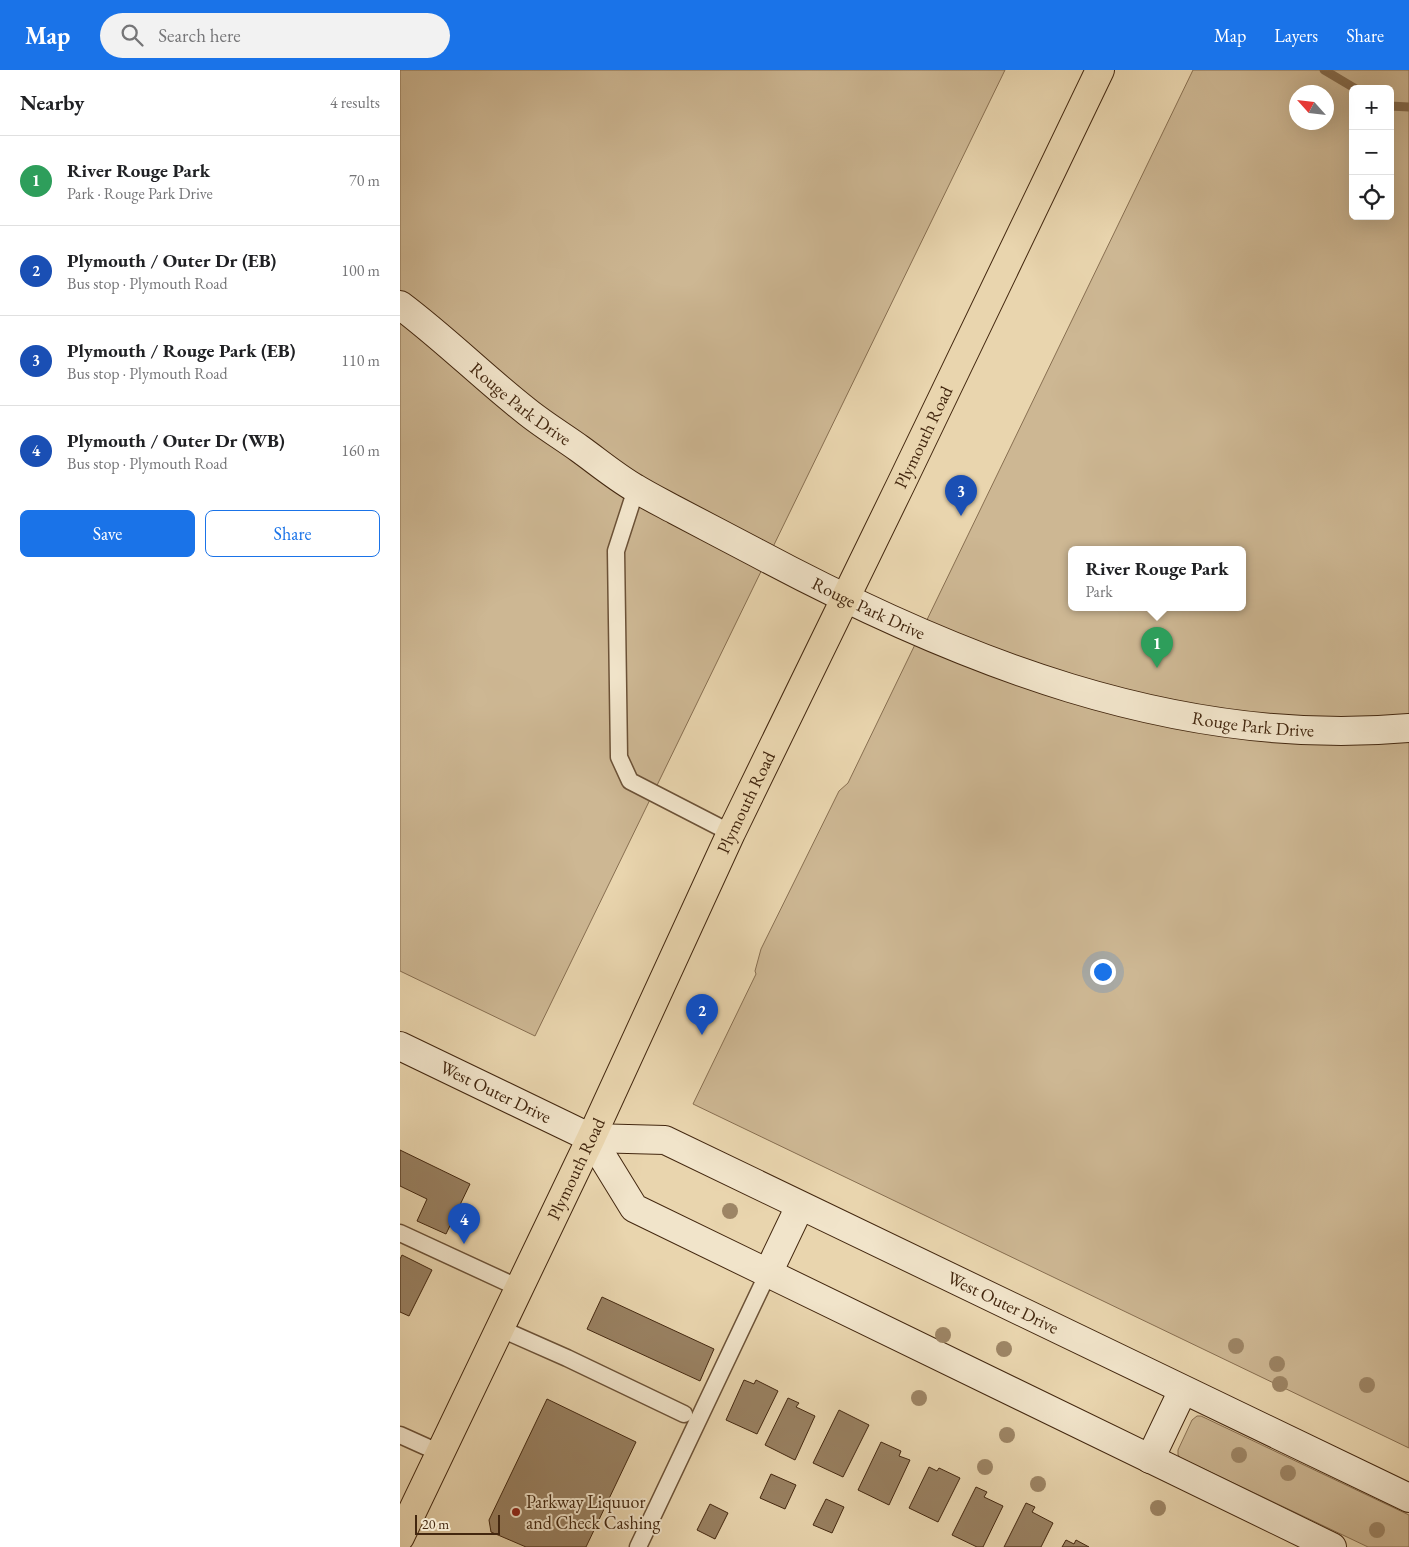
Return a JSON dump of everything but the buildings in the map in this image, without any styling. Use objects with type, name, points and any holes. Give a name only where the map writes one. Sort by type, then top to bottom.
[{"type":"main road","name":"Plymouth Road","points":[[400,1536],[591,1138],[731,832],[846,598],[1100,70]]},
{"type":"main road","name":"Rouge Park Drive","points":[[400,305],[428,326],[526,411],[636,489],[785,569],[985,660],[1109,700],[1224,723],[1291,730],[1381,731],[1409,728]]},
{"type":"main road","name":"West Outer Drive","points":[[400,1046],[591,1138],[665,1140],[1409,1498]]},
{"type":"main road","points":[[591,1138],[634,1208],[1332,1547]]},
{"type":"main road","points":[[768,1273],[800,1206]]},
{"type":"main road","points":[[1150,1459],[1183,1390]]},
{"type":"lane","points":[[636,489],[616,551],[619,757],[630,781],[731,832]]},
{"type":"lane","points":[[400,1233],[519,1288]]},
{"type":"lane","points":[[638,1547],[768,1273]]},
{"type":"lane","points":[[499,1328],[684,1414]]},
{"type":"lane","points":[[400,1435],[440,1453]]},
{"type":"shaded area","points":[[400,70],[1005,70],[535,1036],[400,971]]},
{"type":"shaded area","points":[[1193,70],[1409,70],[1409,1448],[693,1104],[756,974],[755,971],[761,949],[839,791],[848,783]]},
{"type":"shaded area","points":[[1197,1416],[1201,1416],[1409,1515],[1409,1547],[1368,1547],[1181,1458],[1178,1455],[1178,1450],[1192,1420]]},
{"type":"waterway","points":[[1324,70],[1349,85]]},
{"type":"waterway","points":[[1394,106],[1409,107]]},
{"type":"place","name":"Plymouth / Rouge Park (EB)","points":[[961,516]]},
{"type":"place","name":"River Rouge Park","points":[[1157,668]]},
{"type":"place","name":"Plymouth / Outer Dr (EB)","points":[[702,1035]]},
{"type":"place","name":"Plymouth / Outer Dr (WB)","points":[[464,1244]]},
{"type":"place","name":"Parkway Liquuor and Check Cashing","points":[[516,1512]]}]
